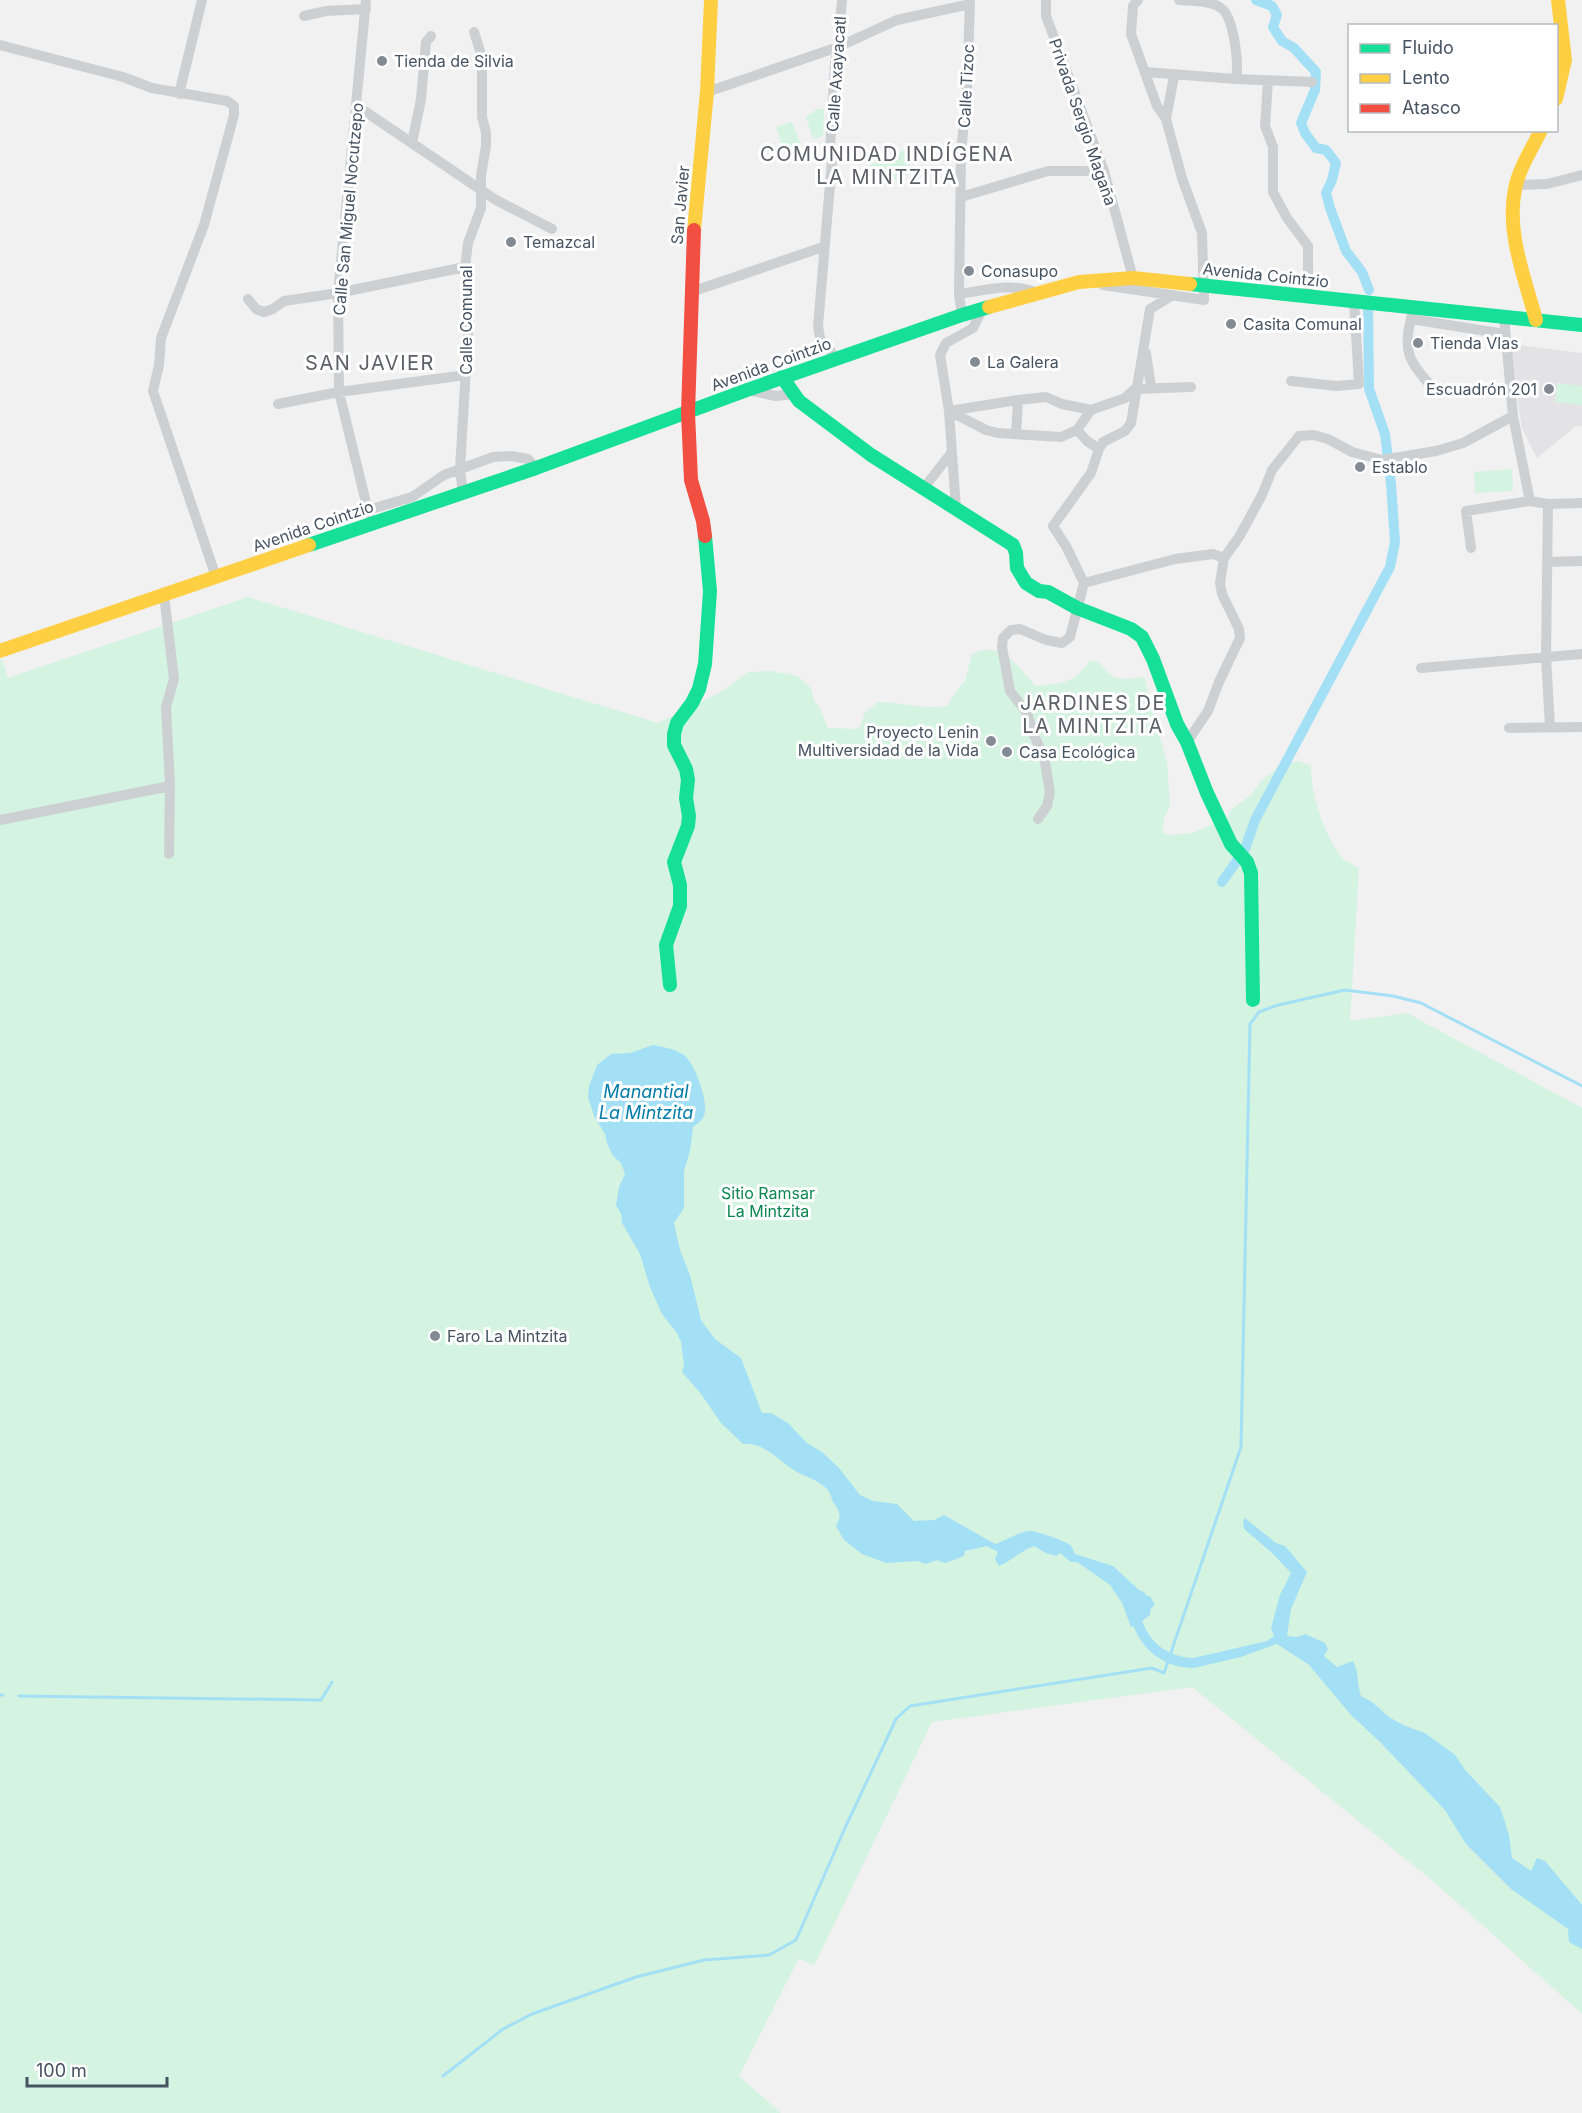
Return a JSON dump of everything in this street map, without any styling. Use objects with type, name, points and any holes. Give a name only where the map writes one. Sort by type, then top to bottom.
[{"type":"main road","name":"San Javier","points":[[670,985],[666,945],[680,906],[680,885],[674,862],[688,826],[689,816],[686,798],[688,780],[686,769],[674,745],[674,734],[676,723],[692,703],[699,689],[705,664],[710,591],[703,520],[691,480],[688,413],[692,249],[707,92],[711,0]]},
{"type":"main road","points":[[1558,0],[1565,60],[1558,94]]},
{"type":"main road","points":[[1536,320],[1515,235],[1513,213],[1517,185],[1540,132]]},
{"type":"main road","name":"Avenida Cointzio","points":[[0,651],[216,577],[369,516],[464,493],[836,358],[983,308],[1079,282],[1133,278],[1353,301],[1412,314],[1504,317],[1582,325]]},
{"type":"main road","points":[[782,377],[793,394],[871,454],[1013,545],[1017,568],[1026,584],[1039,591],[1048,592],[1077,608],[1131,629],[1142,637],[1207,793],[1231,844],[1251,873],[1253,1000]]},
{"type":"street","points":[[179,94],[202,0]]},
{"type":"street","name":"Calle Axayacatl","points":[[836,358],[820,338],[818,326],[832,161],[830,148],[835,63],[842,0]]},
{"type":"street","name":"Privada Sergio Magaña","points":[[1046,0],[1046,16],[1104,171],[1133,278]]},
{"type":"street","points":[[1079,282],[1204,300],[1202,232],[1182,178],[1166,119],[1157,106],[1131,34],[1133,6],[1138,0]]},
{"type":"street","points":[[1179,0],[1211,3],[1221,8],[1228,16],[1238,68],[1236,79]]},
{"type":"street","points":[[707,92],[838,47],[897,20],[970,2]]},
{"type":"street","name":"Calle Tizoc","points":[[962,315],[959,294],[961,154],[967,89],[970,2]]},
{"type":"street","points":[[304,16],[366,4]]},
{"type":"street","name":"Calle San Miguel Nocutzepo","points":[[366,4],[338,292],[339,392],[369,516]]},
{"type":"street","name":"Calle Comunal","points":[[464,493],[460,469],[469,317],[465,267],[468,243],[481,208],[481,175],[486,132],[482,117],[482,57],[474,32]]},
{"type":"street","points":[[412,143],[421,99],[426,42],[431,36]]},
{"type":"street","points":[[0,45],[123,77],[152,88],[227,101],[234,106],[234,116],[204,225],[161,338],[159,365],[153,391],[216,577]]},
{"type":"street","points":[[1145,72],[1174,76],[1312,82]]},
{"type":"street","points":[[1166,119],[1174,76]]},
{"type":"street","points":[[1268,81],[1265,126],[1273,147],[1273,192],[1287,218],[1308,246],[1308,296]]},
{"type":"street","points":[[357,106],[481,190],[552,228]]},
{"type":"street","points":[[961,197],[1048,171],[1104,171]]},
{"type":"street","points":[[1517,185],[1547,184],[1582,175]]},
{"type":"street","points":[[691,292],[823,247]]},
{"type":"street","points":[[248,299],[256,309],[264,312],[273,309],[284,300],[338,292],[465,267]]},
{"type":"street","points":[[959,294],[1008,286],[1023,287],[1038,293]]},
{"type":"street","points":[[1038,819],[1047,807],[1050,792],[1044,757],[1027,713],[1010,691],[1002,647],[1003,638],[1011,630],[1020,629],[1046,640],[1062,643],[1070,637],[1084,583],[1053,526],[1091,473],[1103,442],[1125,431],[1131,423],[1150,309],[1173,295]]},
{"type":"street","points":[[1291,381],[1336,386],[1359,384],[1353,301]]},
{"type":"street","points":[[956,509],[949,411],[940,355],[946,343],[973,328],[983,308]]},
{"type":"street","points":[[1436,392],[1409,358],[1406,343],[1412,314],[1505,334]]},
{"type":"street","points":[[1504,317],[1513,416],[1530,501]]},
{"type":"street","points":[[1145,344],[1151,387]]},
{"type":"street","points":[[278,404],[339,392],[466,375]]},
{"type":"street","points":[[949,411],[1046,397],[1062,404],[1090,410],[1125,398],[1135,389],[1191,387]]},
{"type":"street","points":[[747,390],[776,396],[793,394]]},
{"type":"street","points":[[1016,434],[1018,400]]},
{"type":"street","points":[[949,411],[998,434],[1061,437],[1077,430],[1090,410]]},
{"type":"street","points":[[1187,742],[1208,711],[1240,638],[1239,629],[1222,594],[1220,583],[1224,558],[1239,537],[1262,495],[1272,470],[1299,436],[1314,435],[1328,439],[1352,452],[1387,459],[1436,451],[1463,443],[1513,416]]},
{"type":"street","points":[[1077,430],[1099,449]]},
{"type":"street","points":[[923,489],[952,452]]},
{"type":"street","points":[[369,516],[412,497],[444,475],[493,457],[511,456],[528,459],[536,468]]},
{"type":"street","points":[[1471,548],[1466,511],[1530,501],[1548,504],[1582,503]]},
{"type":"street","points":[[1548,504],[1546,657],[1550,727]]},
{"type":"street","points":[[1084,583],[1175,559],[1213,554],[1224,558]]},
{"type":"street","points":[[1547,562],[1582,561]]},
{"type":"street","points":[[164,595],[174,680],[166,707],[170,786],[169,854]]},
{"type":"street","points":[[1421,668],[1582,654]]},
{"type":"street","points":[[1509,728],[1582,727]]},
{"type":"street","points":[[0,820],[170,786]]},
{"type":"shaded area","name":"Escuadrón 201","points":[[1509,344],[1582,353],[1582,426],[1576,426],[1537,458],[1522,429]]},
{"type":"green space","points":[[817,109],[824,109],[823,136],[813,139],[806,117]]},
{"type":"green space","points":[[792,122],[801,146],[784,151],[776,127]]},
{"type":"green space","points":[[904,150],[913,172],[875,188],[866,167]]},
{"type":"green space","points":[[1557,383],[1582,386],[1582,405],[1555,402]]},
{"type":"green space","points":[[1512,469],[1513,491],[1475,493],[1474,472]]},
{"type":"green space","name":"Sitio Ramsar La Mintzita","points":[[248,597],[658,723],[719,693],[748,672],[771,671],[798,676],[811,688],[814,700],[828,728],[859,729],[865,713],[878,702],[929,707],[947,706],[965,681],[972,654],[982,650],[1000,652],[1008,657],[1035,686],[1066,681],[1078,674],[1090,661],[1098,661],[1108,673],[1118,678],[1144,677],[1167,762],[1170,805],[1162,831],[1166,835],[1193,833],[1210,825],[1224,823],[1233,808],[1251,795],[1262,780],[1285,763],[1299,761],[1311,766],[1313,789],[1328,835],[1342,857],[1359,868],[1350,1021],[1407,1013],[1582,1108],[1582,2014],[1434,1882],[1192,1687],[932,1722],[814,1966],[799,1958],[739,2076],[781,2113],[0,2113],[0,660],[2,659],[8,678]]},
{"type":"water","name":"Manantial La Mintzita","points":[[653,1045],[684,1055],[692,1065],[702,1090],[705,1106],[704,1117],[693,1127],[690,1151],[684,1171],[684,1208],[674,1223],[701,1320],[715,1339],[741,1358],[762,1413],[771,1413],[788,1423],[807,1443],[822,1452],[839,1468],[860,1495],[873,1501],[897,1504],[914,1521],[934,1520],[944,1515],[995,1544],[1031,1531],[1063,1541],[1071,1546],[1075,1554],[1113,1566],[1139,1590],[1150,1596],[1155,1605],[1151,1608],[1150,1615],[1131,1627],[1122,1603],[1110,1585],[1060,1553],[1056,1556],[1034,1546],[999,1566],[995,1559],[998,1552],[987,1546],[965,1551],[964,1556],[945,1563],[937,1560],[926,1564],[917,1561],[886,1563],[862,1554],[844,1540],[836,1526],[839,1514],[827,1489],[792,1469],[763,1448],[743,1444],[721,1423],[682,1372],[684,1365],[681,1342],[662,1314],[650,1287],[640,1254],[622,1223],[621,1214],[616,1205],[619,1187],[625,1174],[621,1163],[613,1156],[605,1134],[594,1116],[588,1097],[589,1086],[597,1065],[611,1054],[630,1053]]},
{"type":"water","points":[[1245,1518],[1276,1543],[1285,1546],[1307,1572],[1291,1609],[1287,1636],[1297,1637],[1305,1634],[1325,1643],[1328,1649],[1324,1656],[1337,1667],[1353,1661],[1361,1696],[1372,1702],[1389,1717],[1425,1733],[1455,1755],[1466,1771],[1500,1807],[1509,1835],[1512,1858],[1531,1871],[1537,1858],[1545,1861],[1582,1905],[1582,1949],[1569,1942],[1568,1929],[1511,1889],[1466,1844],[1445,1810],[1351,1715],[1309,1665],[1277,1644],[1241,1657],[1194,1668],[1189,1659],[1267,1641],[1274,1636],[1271,1628],[1280,1595],[1291,1573],[1244,1529]]},
{"type":"waterway","points":[[1256,0],[1272,6],[1277,15],[1273,27],[1282,41],[1294,48],[1316,72],[1315,90],[1301,123],[1316,148],[1326,150],[1336,163],[1326,193],[1346,251],[1362,272],[1369,290]]},
{"type":"waterway","points":[[1222,882],[1245,849],[1255,820],[1390,567],[1395,542],[1391,483],[1385,434],[1369,389],[1368,306]]},
{"type":"waterway","points":[[443,2076],[503,2029],[532,2014],[636,1977],[704,1960],[769,1955],[796,1940],[896,1719],[910,1706],[1152,1668],[1164,1673],[1241,1447],[1250,1024],[1259,1012],[1278,1005],[1345,990],[1393,996],[1421,1003],[1582,1086]]},
{"type":"waterway","points":[[1138,1624],[1152,1647],[1166,1657],[1192,1663]]},
{"type":"waterway","points":[[19,1696],[321,1700],[332,1682]]},
{"type":"traffic: fast","points":[[1190,284],[1582,325]]},
{"type":"traffic: fast","points":[[309,545],[536,468],[747,390],[989,307]]},
{"type":"traffic: fast","points":[[782,377],[799,401],[871,455],[1013,545],[1017,568],[1026,583],[1077,608],[1131,629],[1142,637],[1207,793],[1231,844],[1247,862],[1251,873],[1253,1000]]},
{"type":"traffic: fast","points":[[670,985],[666,945],[680,906],[680,885],[674,862],[688,826],[689,816],[686,798],[688,780],[686,769],[674,745],[674,734],[677,723],[699,689],[705,664],[710,591],[705,536]]},
{"type":"traffic: slow","points":[[694,230],[707,92],[711,0]]},
{"type":"traffic: slow","points":[[1558,0],[1565,60],[1558,90]]},
{"type":"traffic: slow","points":[[1536,320],[1518,255],[1513,206],[1519,174],[1540,132]]},
{"type":"traffic: slow","points":[[989,307],[1079,282],[1133,278],[1190,284]]},
{"type":"traffic: slow","points":[[0,651],[309,545]]},
{"type":"traffic: jam","points":[[694,230],[688,413],[691,480],[705,536]]},
{"type":"place","name":"Tienda de Silvia","points":[[382,61]]},
{"type":"place","name":"Temazcal","points":[[511,242]]},
{"type":"place","name":"Conasupo","points":[[969,271]]},
{"type":"place","name":"Casita Comunal","points":[[1231,324]]},
{"type":"place","name":"Tienda Vlas","points":[[1418,343]]},
{"type":"place","name":"La Galera","points":[[975,362]]},
{"type":"place","name":"Escuadrón 201","points":[[1549,389]]},
{"type":"place","name":"Establo","points":[[1360,467]]},
{"type":"place","name":"Proyecto Lenin Multiversidad de la Vida","points":[[991,741]]},
{"type":"place","name":"Casa Ecológica","points":[[1007,752]]},
{"type":"place","name":"Faro La Mintzita","points":[[435,1336]]},
{"type":"district","name":"COMUNIDAD INDÍGENA LA MINTZITA","points":[[887,166]]},
{"type":"district","name":"SAN JAVIER","points":[[370,363]]},
{"type":"district","name":"JARDINES DE LA MINTZITA","points":[[1093,714]]}]
